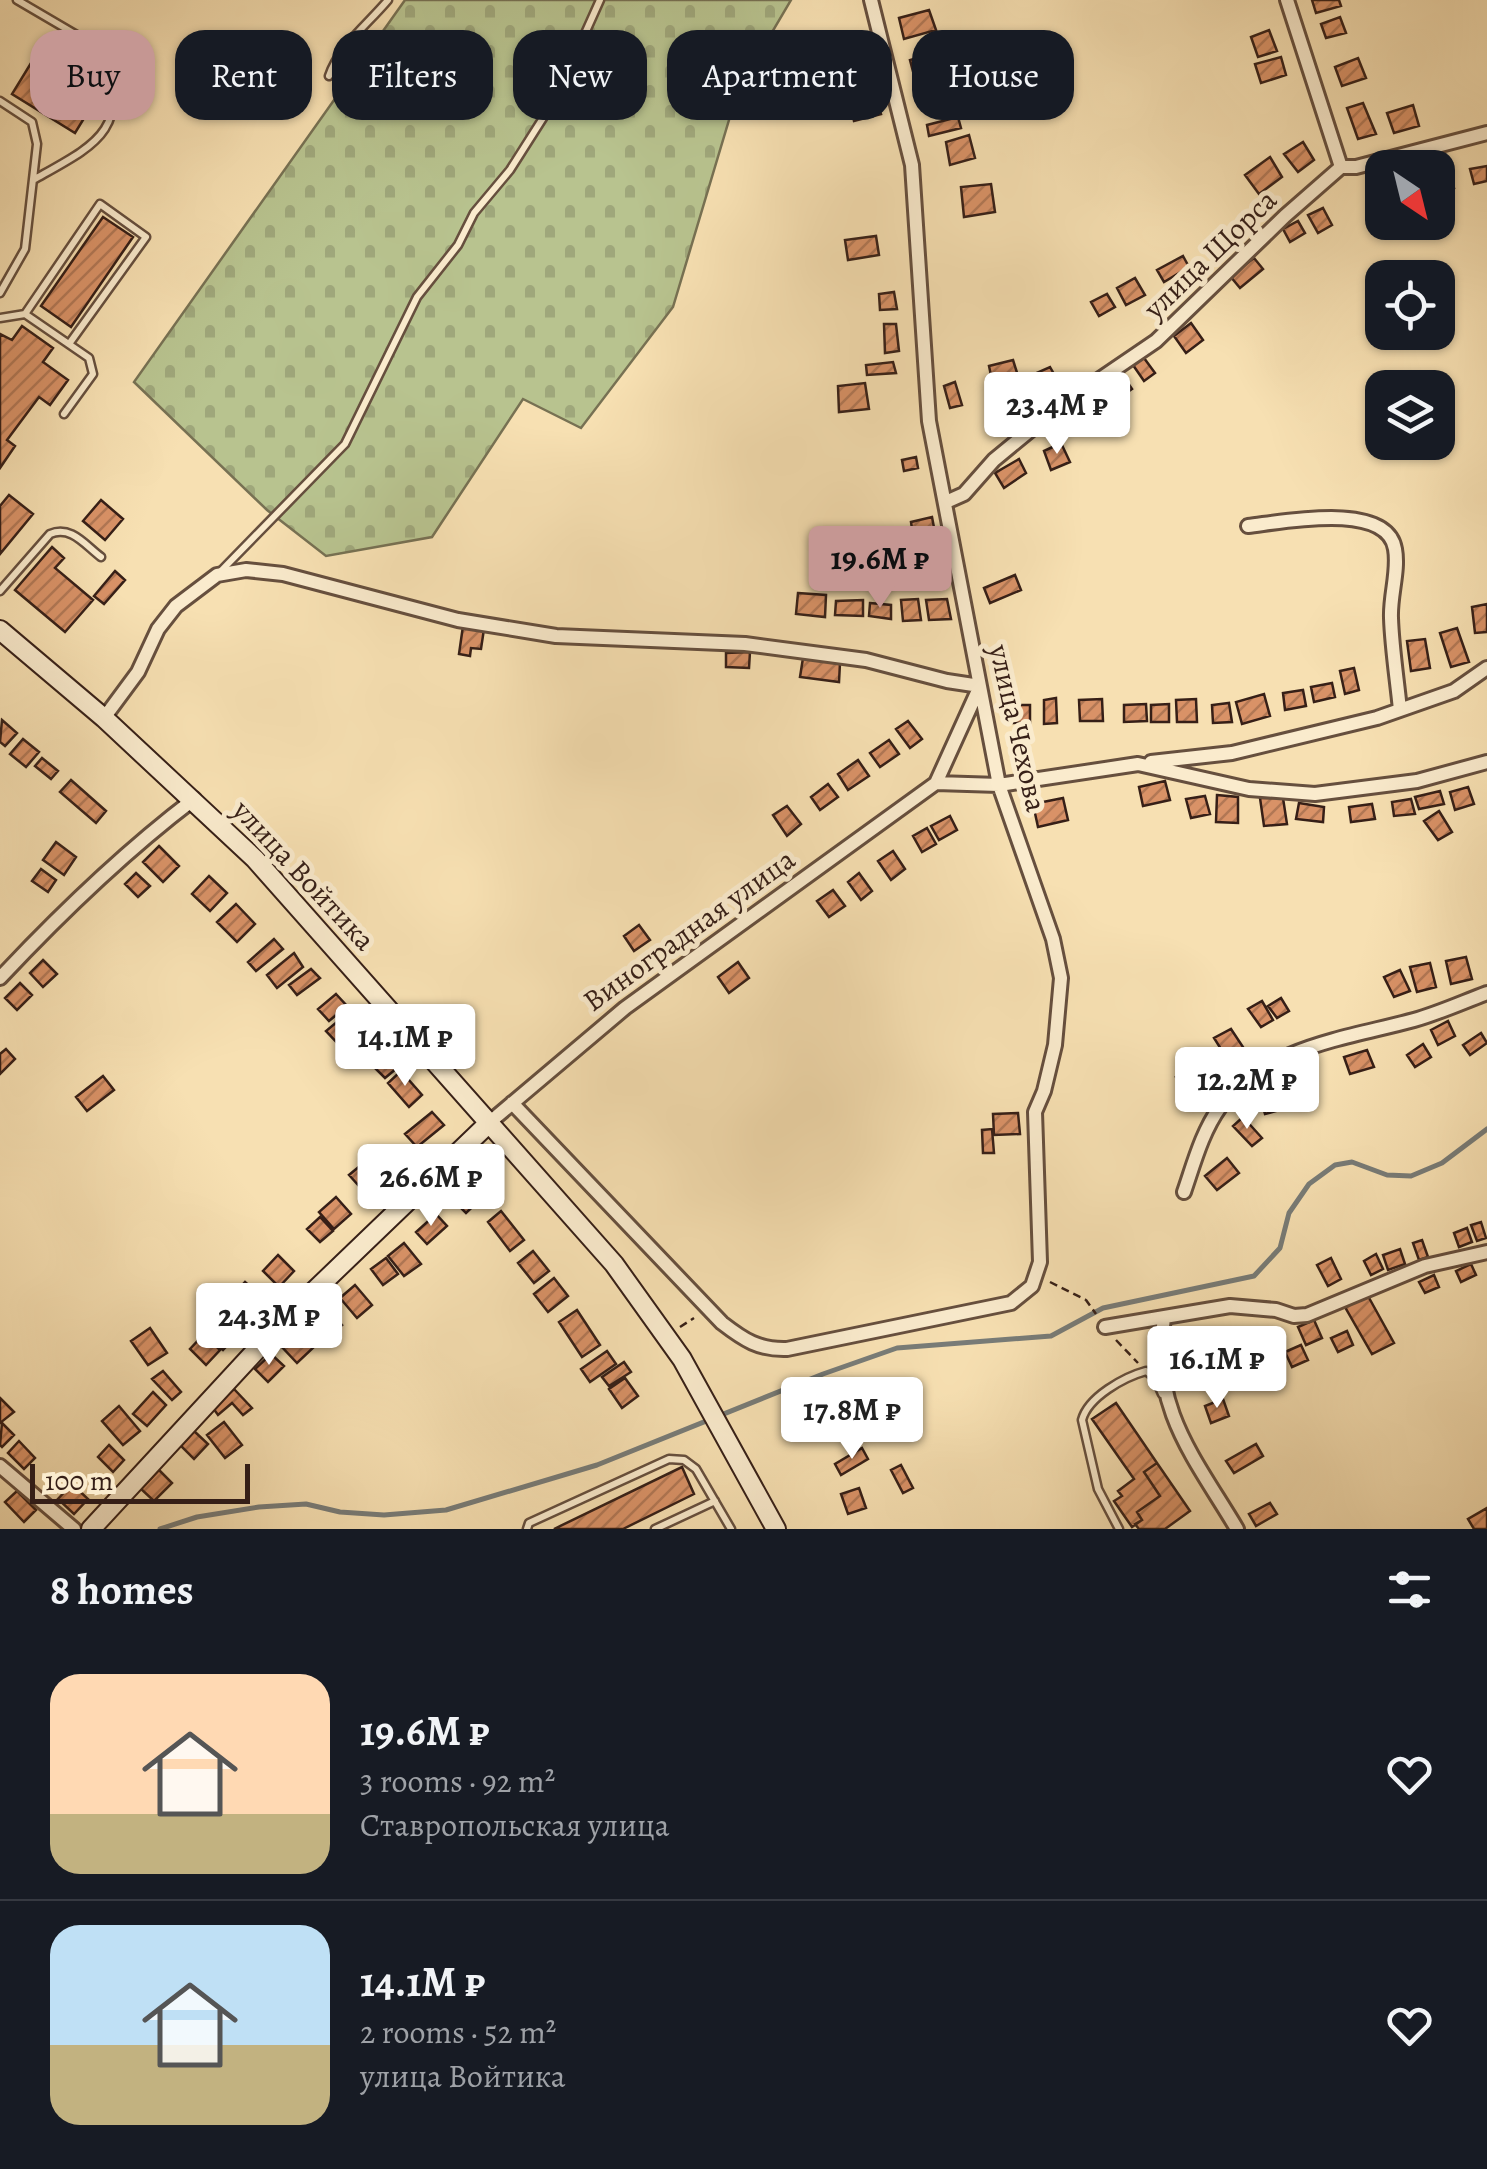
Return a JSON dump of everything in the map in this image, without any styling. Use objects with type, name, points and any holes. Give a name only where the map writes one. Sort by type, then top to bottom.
[{"type":"main road","name":"улица Войтика","points":[[0,630],[104,718],[255,858],[614,1264],[682,1360],[776,1529]]},
{"type":"main road","name":"Виноградная улица","points":[[91,1529],[286,1318],[490,1122]]},
{"type":"street","name":"улица Чехова","points":[[871,0],[912,166],[929,421],[999,785],[1053,940],[1061,978],[1054,1045],[1044,1092],[1035,1112],[1040,1262],[1034,1280]]},
{"type":"street","points":[[1287,0],[1341,167],[1356,167],[1487,133]]},
{"type":"street","name":"улица Щорса","points":[[946,502],[964,494],[994,460],[1056,410],[1156,340],[1341,167]]},
{"type":"street","points":[[1248,526],[1330,518],[1380,526],[1391,535],[1396,553],[1390,616],[1400,710]]},
{"type":"street","points":[[104,718],[138,672],[158,629],[176,606],[217,576],[246,570],[283,574],[458,620],[556,636],[745,644],[866,660],[980,686],[936,783],[999,785],[1232,753],[1400,710],[1454,691],[1487,668]]},
{"type":"street","points":[[1138,764],[1249,789],[1315,794],[1418,782],[1487,762]]},
{"type":"street","name":"Виноградная улица","points":[[490,1122],[625,1008],[936,783]]},
{"type":"street","points":[[0,978],[119,858],[194,799]]},
{"type":"street","points":[[1184,1192],[1207,1128],[1222,1104],[1272,1063],[1322,1044],[1420,1018],[1487,993]]},
{"type":"street","points":[[512,1103],[708,1308],[747,1342],[766,1350],[1011,1303],[1034,1280]]},
{"type":"street","points":[[1105,1327],[1230,1306],[1307,1315],[1425,1266],[1487,1252]]},
{"type":"street","points":[[1164,1318],[1161,1339],[1166,1402],[1237,1529]]},
{"type":"street","points":[[0,1466],[74,1529]]},
{"type":"lane","points":[[17,0],[104,50],[116,86],[112,116],[103,135],[34,180]]},
{"type":"lane","points":[[328,76],[348,42],[388,0]]},
{"type":"lane","points":[[217,576],[344,444],[417,297],[458,245],[474,213],[510,170],[557,96],[600,0]]},
{"type":"lane","points":[[0,101],[32,122],[37,144],[25,249],[0,292]]},
{"type":"lane","points":[[24,314],[100,204],[146,236],[69,344]]},
{"type":"lane","points":[[0,318],[24,314],[89,358],[93,374],[64,414]]},
{"type":"lane","points":[[0,590],[50,534],[60,530],[71,533],[101,557]]},
{"type":"lane","points":[[1119,1529],[1098,1489],[1082,1420],[1085,1408],[1146,1371],[1166,1402]]},
{"type":"lane","points":[[527,1529],[529,1523],[669,1460],[684,1460],[696,1469],[732,1529]]},
{"type":"lane","points":[[655,1529],[715,1501]]},
{"type":"path","points":[[1034,1280],[1086,1300],[1146,1371]]},
{"type":"path","points":[[666,1336],[708,1308]]},
{"type":"green space","points":[[405,0],[791,0],[773,30],[667,30],[667,120],[729,120],[673,307],[581,428],[523,399],[432,537],[326,556],[267,510],[134,382],[332,103],[332,120],[493,120],[493,30],[384,30]]},
{"type":"building","points":[[1312,0],[1339,0],[1341,6],[1316,13]]},
{"type":"building","points":[[929,10],[936,30],[912,30],[912,37],[904,39],[899,18]]},
{"type":"building","points":[[1340,17],[1346,33],[1326,38],[1321,24]]},
{"type":"building","points":[[1269,30],[1277,51],[1258,57],[1251,37]]},
{"type":"building","points":[[1281,57],[1286,75],[1261,83],[1255,64]]},
{"type":"building","points":[[1358,58],[1366,78],[1342,86],[1335,67]]},
{"type":"building","points":[[30,65],[30,105],[12,94]]},
{"type":"building","points":[[1363,103],[1376,134],[1358,139],[1347,108]]},
{"type":"building","points":[[1413,105],[1419,126],[1394,133],[1387,113]]},
{"type":"building","points":[[54,120],[83,120],[75,133]]},
{"type":"building","points":[[959,120],[961,128],[929,136],[927,125]]},
{"type":"building","points":[[969,135],[975,158],[950,165],[946,142]]},
{"type":"building","points":[[1303,142],[1314,160],[1298,172],[1284,154]]},
{"type":"building","points":[[1270,157],[1282,177],[1259,194],[1245,175]]},
{"type":"building","points":[[1487,166],[1487,181],[1474,184],[1470,169]]},
{"type":"building","points":[[991,184],[995,212],[964,217],[961,187]]},
{"type":"building","points":[[1323,208],[1332,225],[1318,233],[1308,215]]},
{"type":"building","points":[[103,217],[133,237],[71,327],[41,306]]},
{"type":"building","points":[[1298,221],[1305,233],[1290,242],[1283,229]]},
{"type":"building","points":[[876,236],[879,255],[848,260],[845,240]]},
{"type":"building","points":[[1183,256],[1189,267],[1164,282],[1157,270]]},
{"type":"building","points":[[1254,258],[1263,269],[1240,288],[1230,276]]},
{"type":"building","points":[[1135,278],[1145,295],[1126,305],[1117,288]]},
{"type":"building","points":[[894,292],[897,309],[880,310],[879,294]]},
{"type":"building","points":[[1107,294],[1115,307],[1099,316],[1091,302]]},
{"type":"building","points":[[1191,323],[1203,340],[1186,353],[1174,336]]},
{"type":"building","points":[[884,324],[896,324],[899,351],[885,353]]},
{"type":"building","points":[[22,326],[53,348],[43,362],[68,380],[50,405],[39,397],[7,440],[15,446],[0,468],[0,334],[12,340]]},
{"type":"building","points":[[1144,358],[1155,373],[1144,381],[1133,365]]},
{"type":"building","points":[[1013,360],[1019,379],[993,385],[989,366]]},
{"type":"building","points":[[893,362],[896,373],[867,375],[866,365]]},
{"type":"building","points":[[1050,367],[1058,381],[1034,394],[1025,378]]},
{"type":"building","points":[[1121,373],[1132,389],[1118,399],[1108,382]]},
{"type":"building","points":[[955,382],[962,405],[950,408],[944,386]]},
{"type":"building","points":[[865,383],[869,409],[839,412],[838,386]]},
{"type":"building","points":[[1085,400],[1096,419],[1081,430],[1070,410]]},
{"type":"building","points":[[1061,443],[1070,462],[1051,470],[1044,451]]},
{"type":"building","points":[[916,457],[918,468],[904,471],[902,460]]},
{"type":"building","points":[[1019,459],[1026,473],[1004,488],[995,473]]},
{"type":"building","points":[[9,495],[33,514],[0,554],[0,506]]},
{"type":"building","points":[[101,500],[123,519],[105,540],[83,521]]},
{"type":"building","points":[[932,517],[936,538],[914,543],[911,522]]},
{"type":"building","points":[[52,547],[64,558],[55,568],[93,600],[65,632],[15,590]]},
{"type":"building","points":[[115,571],[125,580],[104,604],[94,596]]},
{"type":"building","points":[[1015,575],[1021,590],[990,603],[984,588]]},
{"type":"building","points":[[798,593],[826,595],[825,617],[796,614]]},
{"type":"building","points":[[918,599],[921,620],[903,621],[901,600]]},
{"type":"building","points":[[947,599],[951,619],[929,620],[926,600]]},
{"type":"building","points":[[863,600],[863,616],[835,615],[836,601]]},
{"type":"building","points":[[870,603],[891,605],[891,619],[869,616]]},
{"type":"building","points":[[1487,604],[1487,632],[1475,633],[1472,607]]},
{"type":"building","points":[[463,626],[484,629],[481,649],[471,648],[470,656],[459,654]]},
{"type":"building","points":[[1457,628],[1469,662],[1451,667],[1440,633]]},
{"type":"building","points":[[1425,639],[1430,668],[1411,671],[1407,641]]},
{"type":"building","points":[[750,652],[749,668],[726,667],[726,653]]},
{"type":"building","points":[[803,658],[840,663],[839,682],[800,677]]},
{"type":"building","points":[[1354,668],[1359,690],[1345,694],[1340,671]]},
{"type":"building","points":[[1332,683],[1335,697],[1314,702],[1311,687]]},
{"type":"building","points":[[1303,690],[1306,706],[1285,710],[1283,693]]},
{"type":"building","points":[[1264,694],[1270,716],[1242,724],[1236,702]]},
{"type":"building","points":[[1056,698],[1057,723],[1044,724],[1044,700]]},
{"type":"building","points":[[1102,699],[1103,721],[1080,721],[1079,700]]},
{"type":"building","points":[[1196,699],[1197,722],[1177,722],[1176,700]]},
{"type":"building","points":[[1229,703],[1232,722],[1213,723],[1212,705]]},
{"type":"building","points":[[1146,704],[1147,721],[1124,722],[1124,705]]},
{"type":"building","points":[[1169,704],[1169,722],[1151,722],[1151,705]]},
{"type":"building","points":[[1010,705],[1030,705],[1030,723],[1011,723]]},
{"type":"building","points":[[2,720],[17,733],[5,746],[0,742]]},
{"type":"building","points":[[908,721],[922,739],[910,748],[896,729]]},
{"type":"building","points":[[23,739],[39,752],[26,767],[10,754]]},
{"type":"building","points":[[889,740],[899,754],[880,767],[870,753]]},
{"type":"building","points":[[42,758],[58,771],[51,779],[35,766]]},
{"type":"building","points":[[858,760],[869,776],[848,790],[838,774]]},
{"type":"building","points":[[71,780],[106,811],[96,823],[60,792]]},
{"type":"building","points":[[1165,781],[1170,800],[1143,806],[1139,787]]},
{"type":"building","points":[[828,784],[838,797],[820,810],[811,797]]},
{"type":"building","points":[[1468,787],[1474,804],[1455,810],[1450,792]]},
{"type":"building","points":[[1440,791],[1444,804],[1419,809],[1415,797]]},
{"type":"building","points":[[1217,795],[1238,797],[1238,823],[1216,822]]},
{"type":"building","points":[[1205,796],[1210,814],[1191,818],[1186,799]]},
{"type":"building","points":[[1063,798],[1068,820],[1038,827],[1033,804]]},
{"type":"building","points":[[1260,798],[1283,798],[1287,824],[1264,826]]},
{"type":"building","points":[[1411,799],[1415,814],[1394,816],[1392,802]]},
{"type":"building","points":[[1299,803],[1324,807],[1323,822],[1296,819]]},
{"type":"building","points":[[1372,804],[1375,819],[1351,822],[1349,807]]},
{"type":"building","points":[[787,806],[801,824],[787,836],[773,815]]},
{"type":"building","points":[[1439,811],[1452,832],[1438,840],[1424,821]]},
{"type":"building","points":[[950,816],[957,830],[939,840],[931,826]]},
{"type":"building","points":[[927,828],[936,844],[922,852],[913,836]]},
{"type":"building","points":[[56,842],[76,857],[64,875],[43,860]]},
{"type":"building","points":[[159,846],[179,866],[163,882],[143,862]]},
{"type":"building","points":[[893,851],[905,869],[891,880],[878,861]]},
{"type":"building","points":[[41,869],[56,880],[48,892],[32,881]]},
{"type":"building","points":[[136,873],[150,886],[138,897],[125,884]]},
{"type":"building","points":[[859,873],[872,891],[861,900],[848,882]]},
{"type":"building","points":[[209,876],[227,893],[210,911],[192,894]]},
{"type":"building","points":[[833,890],[845,906],[829,917],[817,901]]},
{"type":"building","points":[[236,904],[255,924],[237,942],[217,922]]},
{"type":"building","points":[[639,925],[650,940],[634,951],[624,936]]},
{"type":"building","points":[[274,939],[283,949],[256,971],[248,962]]},
{"type":"building","points":[[294,953],[303,967],[277,988],[267,975]]},
{"type":"building","points":[[1466,957],[1472,979],[1451,984],[1446,961]]},
{"type":"building","points":[[43,960],[57,974],[43,987],[30,973]]},
{"type":"building","points":[[738,962],[749,978],[729,993],[718,977]]},
{"type":"building","points":[[1430,963],[1436,987],[1417,992],[1410,967]]},
{"type":"building","points":[[311,969],[320,978],[297,995],[289,985]]},
{"type":"building","points":[[1400,970],[1410,991],[1394,997],[1384,977]]},
{"type":"building","points":[[20,983],[32,995],[17,1010],[5,998]]},
{"type":"building","points":[[336,994],[347,1006],[329,1021],[318,1009]]},
{"type":"building","points":[[1281,998],[1289,1011],[1277,1018],[1268,1006]]},
{"type":"building","points":[[1262,1001],[1273,1020],[1261,1027],[1248,1009]]},
{"type":"building","points":[[349,1012],[366,1031],[343,1049],[326,1031]]},
{"type":"building","points":[[1448,1021],[1455,1036],[1438,1045],[1431,1030]]},
{"type":"building","points":[[1231,1029],[1243,1047],[1226,1057],[1214,1038]]},
{"type":"building","points":[[1481,1033],[1487,1043],[1470,1055],[1463,1045]]},
{"type":"building","points":[[367,1035],[378,1047],[368,1054],[358,1042]]},
{"type":"building","points":[[1423,1044],[1431,1057],[1415,1067],[1407,1055]]},
{"type":"building","points":[[6,1049],[15,1059],[0,1074],[0,1054]]},
{"type":"building","points":[[1367,1050],[1374,1067],[1350,1074],[1344,1057]]},
{"type":"building","points":[[386,1055],[397,1068],[385,1078],[373,1066]]},
{"type":"building","points":[[1190,1066],[1203,1080],[1188,1092],[1176,1077]]},
{"type":"building","points":[[401,1071],[422,1095],[409,1107],[388,1083]]},
{"type":"building","points":[[103,1076],[114,1090],[87,1111],[76,1097]]},
{"type":"building","points":[[1309,1085],[1316,1106],[1297,1110],[1291,1090]]},
{"type":"building","points":[[1280,1090],[1287,1108],[1265,1114],[1260,1097]]},
{"type":"building","points":[[432,1112],[444,1125],[417,1147],[405,1134]]},
{"type":"building","points":[[1018,1113],[1020,1134],[994,1135],[993,1114]]},
{"type":"building","points":[[1243,1117],[1262,1138],[1252,1146],[1233,1126]]},
{"type":"building","points":[[992,1129],[994,1153],[983,1153],[982,1130]]},
{"type":"building","points":[[1227,1158],[1239,1173],[1217,1190],[1205,1176]]},
{"type":"building","points":[[366,1161],[384,1182],[368,1196],[349,1175]]},
{"type":"building","points":[[473,1183],[485,1195],[466,1213],[455,1202]]},
{"type":"building","points":[[336,1197],[351,1214],[334,1229],[319,1212]]},
{"type":"building","points":[[501,1211],[524,1240],[510,1251],[488,1222]]},
{"type":"building","points":[[436,1214],[447,1226],[427,1244],[416,1232]]},
{"type":"building","points":[[320,1217],[333,1231],[320,1242],[307,1229]]},
{"type":"building","points":[[1481,1222],[1486,1238],[1477,1241],[1471,1225]]},
{"type":"building","points":[[1467,1228],[1472,1242],[1459,1247],[1454,1233]]},
{"type":"building","points":[[1422,1240],[1428,1257],[1419,1260],[1413,1243]]},
{"type":"building","points":[[404,1243],[421,1264],[404,1276],[388,1256]]},
{"type":"building","points":[[1400,1249],[1405,1264],[1388,1270],[1383,1255]]},
{"type":"building","points":[[533,1251],[549,1271],[534,1283],[518,1263]]},
{"type":"building","points":[[1376,1254],[1383,1269],[1371,1275],[1364,1261]]},
{"type":"building","points":[[278,1255],[294,1271],[279,1287],[263,1271]]},
{"type":"building","points":[[386,1258],[398,1274],[383,1285],[371,1269]]},
{"type":"building","points":[[1331,1258],[1341,1279],[1328,1286],[1317,1265]]},
{"type":"building","points":[[1471,1264],[1476,1275],[1461,1282],[1456,1271]]},
{"type":"building","points":[[1434,1275],[1439,1287],[1425,1293],[1419,1282]]},
{"type":"building","points":[[554,1278],[568,1296],[548,1312],[534,1294]]},
{"type":"building","points":[[245,1282],[265,1300],[253,1314],[233,1295]]},
{"type":"building","points":[[355,1285],[372,1305],[357,1318],[340,1298]]},
{"type":"building","points":[[228,1296],[246,1312],[238,1322],[220,1306]]},
{"type":"building","points":[[1368,1296],[1394,1343],[1372,1354],[1345,1307]]},
{"type":"building","points":[[326,1306],[342,1325],[325,1339],[309,1320]]},
{"type":"building","points":[[577,1310],[600,1345],[582,1357],[559,1322]]},
{"type":"building","points":[[216,1313],[238,1334],[223,1350],[201,1329]]},
{"type":"building","points":[[1314,1320],[1322,1338],[1306,1345],[1298,1327]]},
{"type":"building","points":[[150,1328],[167,1353],[148,1365],[131,1341]]},
{"type":"building","points":[[299,1329],[315,1346],[297,1363],[281,1346]]},
{"type":"building","points":[[1347,1331],[1353,1345],[1338,1352],[1331,1338]]},
{"type":"building","points":[[204,1334],[220,1350],[206,1365],[190,1349]]},
{"type":"building","points":[[1213,1341],[1219,1356],[1188,1365],[1183,1351]]},
{"type":"building","points":[[1301,1345],[1308,1360],[1292,1367],[1285,1352]]},
{"type":"building","points":[[607,1351],[616,1364],[590,1382],[581,1369]]},
{"type":"building","points":[[271,1354],[284,1366],[268,1382],[255,1369]]},
{"type":"building","points":[[1219,1356],[1226,1374],[1196,1383],[1188,1365]]},
{"type":"building","points":[[624,1362],[631,1372],[609,1386],[602,1377]]},
{"type":"building","points":[[163,1371],[181,1392],[172,1400],[152,1379]]},
{"type":"building","points":[[625,1378],[638,1396],[622,1408],[609,1389]]},
{"type":"building","points":[[234,1389],[252,1408],[243,1415],[232,1403],[218,1415],[213,1408]]},
{"type":"building","points":[[153,1392],[166,1405],[147,1426],[133,1414]]},
{"type":"building","points":[[0,1398],[14,1412],[0,1423]]},
{"type":"building","points":[[1223,1399],[1229,1416],[1211,1423],[1205,1406]]},
{"type":"building","points":[[1116,1403],[1157,1463],[1144,1472],[1160,1496],[1137,1512],[1142,1520],[1132,1527],[1114,1501],[1122,1496],[1118,1491],[1134,1479],[1092,1419]]},
{"type":"building","points":[[119,1406],[140,1431],[123,1445],[102,1421]]},
{"type":"building","points":[[224,1422],[242,1445],[225,1458],[207,1435]]},
{"type":"building","points":[[2,1423],[14,1435],[2,1447],[0,1445]]},
{"type":"building","points":[[194,1431],[208,1444],[194,1459],[181,1446]]},
{"type":"building","points":[[19,1441],[35,1458],[24,1469],[8,1453]]},
{"type":"building","points":[[1256,1444],[1263,1456],[1234,1473],[1226,1461]]},
{"type":"building","points":[[109,1445],[124,1460],[113,1472],[98,1457]]},
{"type":"building","points":[[862,1448],[868,1459],[841,1475],[835,1464]]},
{"type":"building","points":[[1157,1463],[1190,1511],[1165,1529],[1139,1529],[1135,1524],[1142,1520],[1137,1512],[1160,1496],[1144,1472]]},
{"type":"building","points":[[901,1465],[913,1488],[903,1493],[891,1470]]},
{"type":"building","points":[[682,1467],[694,1494],[623,1529],[554,1529]]},
{"type":"building","points":[[159,1470],[172,1483],[154,1501],[141,1489]]},
{"type":"building","points":[[72,1484],[88,1499],[74,1514],[58,1499]]},
{"type":"building","points":[[859,1488],[866,1508],[848,1514],[841,1494]]},
{"type":"building","points":[[17,1491],[36,1510],[24,1522],[5,1502]]},
{"type":"building","points":[[1270,1503],[1277,1514],[1256,1526],[1249,1514]]},
{"type":"building","points":[[1487,1508],[1487,1529],[1474,1529],[1468,1519]]},
{"type":"waterway","points":[[160,1529],[197,1517],[259,1507],[306,1504],[340,1512],[384,1515],[446,1510],[597,1465],[897,1348],[1051,1336],[1103,1308],[1254,1276],[1280,1248],[1289,1213],[1309,1184],[1335,1165],[1352,1162],[1387,1175],[1411,1176],[1442,1163],[1487,1129]]}]
